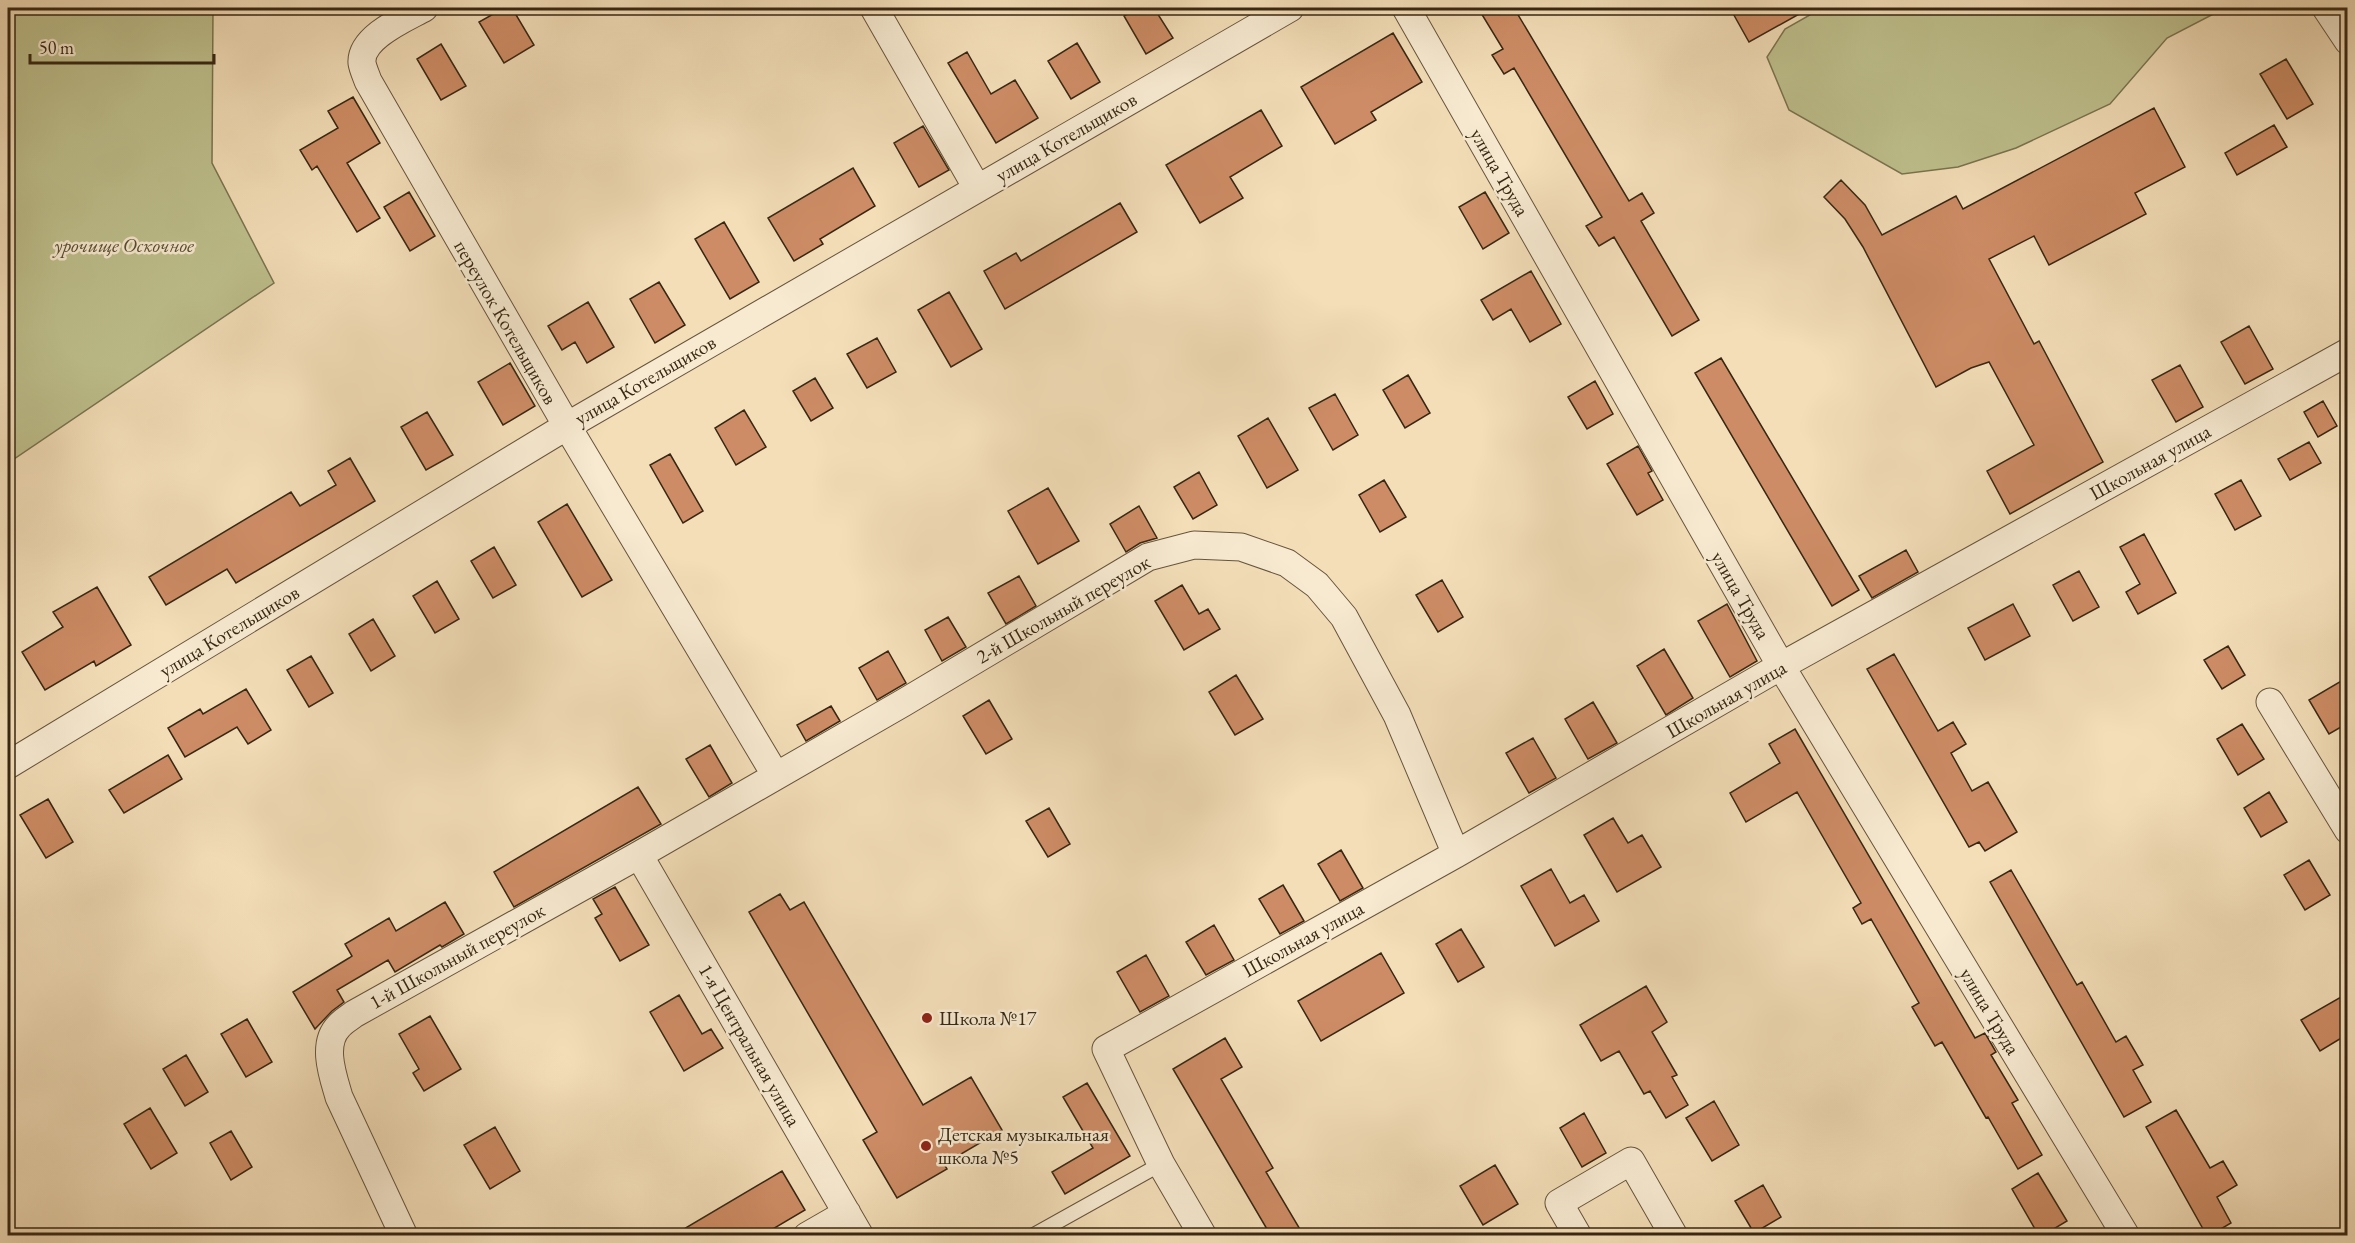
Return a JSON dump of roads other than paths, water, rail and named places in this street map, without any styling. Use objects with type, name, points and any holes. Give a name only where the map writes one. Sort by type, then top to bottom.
[{"type":"street","name":"переулок Котельщиков","points":[[424,8],[378,34],[367,45],[362,61],[368,81],[567,426],[776,776]]},
{"type":"street","points":[[874,8],[977,188]]},
{"type":"street","name":"улица Котельщиков","points":[[8,765],[567,426],[1290,8]]},
{"type":"street","name":"улица Труда","points":[[1406,8],[1782,666],[2126,1236]]},
{"type":"street","points":[[2326,8],[2348,41]]},
{"type":"street","name":"Школьная улица","points":[[1161,1164],[1106,1049],[1456,854],[1782,666],[2348,352]]},
{"type":"street","name":"2-й Школьный переулок","points":[[776,776],[1148,557],[1194,545],[1241,547],[1287,563],[1317,585],[1344,617],[1397,715],[1456,854]]},
{"type":"street","points":[[2270,702],[2348,830]]},
{"type":"street","name":"1-й Школьный переулок","points":[[404,1236],[339,1097],[332,1074],[329,1044],[338,1026],[354,1014],[776,776]]},
{"type":"street","name":"1-я Центральная улица","points":[[639,855],[854,1224]]},
{"type":"street","points":[[1578,1236],[1559,1203],[1631,1161],[1674,1236]]},
{"type":"street","points":[[1161,1164],[1203,1236]]},
{"type":"street","points":[[807,1236],[854,1224]]},
{"type":"lane","points":[[1032,1236],[1161,1164]]},
{"type":"place","name":"Школа №17","points":[[927,1018]]},
{"type":"place","name":"Детская музыкальная школа №5","points":[[926,1146]]},
{"type":"park label","name":"урочище Оскочное","points":[[124,245]]}]
